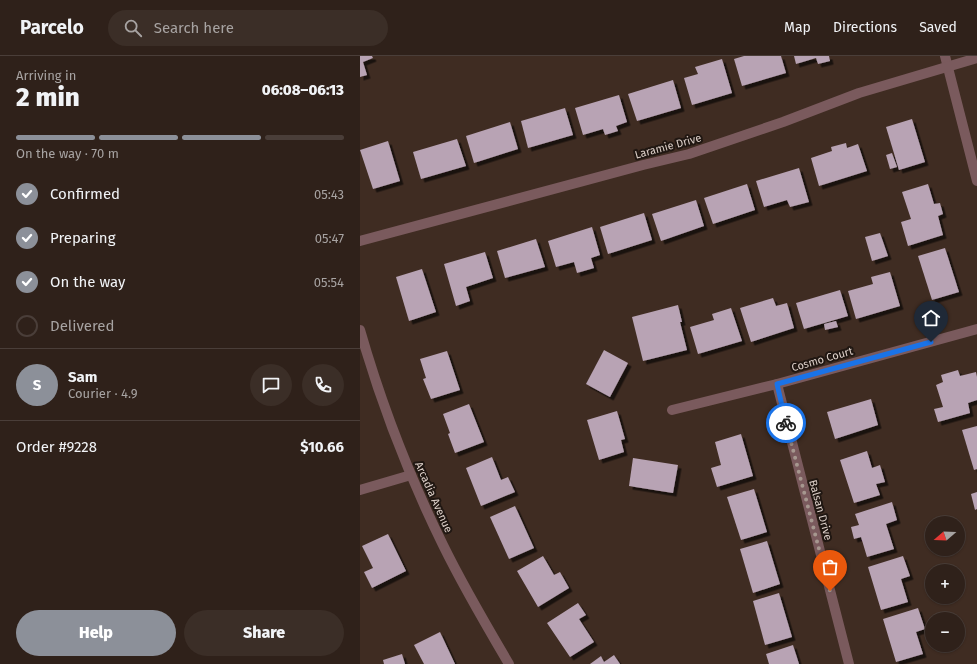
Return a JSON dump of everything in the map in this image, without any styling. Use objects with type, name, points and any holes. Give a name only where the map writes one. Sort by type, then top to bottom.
[{"type":"street","name":"Laramie Drive","points":[[360,241],[689,154],[784,122],[946,61],[977,58]]},
{"type":"street","points":[[946,61],[977,182]]},
{"type":"street","name":"Cosmo Court","points":[[672,410],[777,384],[977,329]]},
{"type":"street","name":"Arcadia Avenue","points":[[360,330],[370,365],[411,475],[443,545],[476,608],[509,664]]},
{"type":"street","name":"Balsan Drive","points":[[777,384],[849,664]]},
{"type":"street","points":[[360,490],[411,475]]},
{"type":"building","points":[[360,56],[372,56],[373,58],[363,62],[367,75],[360,77]]},
{"type":"building","points":[[744,56],[781,56],[786,73],[742,86],[734,59]]},
{"type":"building","points":[[794,56],[829,56],[830,61],[818,64],[816,58],[796,64]]},
{"type":"building","points":[[722,59],[732,93],[692,105],[684,78],[698,74],[695,67]]},
{"type":"building","points":[[673,80],[681,108],[637,121],[628,94]]},
{"type":"building","points":[[619,95],[627,122],[616,126],[618,131],[605,135],[603,129],[583,135],[575,108]]},
{"type":"building","points":[[565,108],[573,135],[528,148],[521,121]]},
{"type":"building","points":[[912,119],[925,162],[899,170],[886,127]]},
{"type":"building","points":[[510,122],[518,149],[474,163],[466,136]]},
{"type":"building","points":[[457,139],[466,166],[421,179],[413,152]]},
{"type":"building","points":[[388,141],[400,181],[373,189],[360,150]]},
{"type":"building","points":[[846,143],[847,148],[858,144],[867,171],[819,186],[811,158],[832,151],[831,147]]},
{"type":"building","points":[[892,153],[897,167],[890,169],[886,155]]},
{"type":"building","points":[[799,168],[809,202],[790,207],[787,200],[764,207],[756,181]]},
{"type":"building","points":[[747,184],[755,210],[713,224],[704,198]]},
{"type":"building","points":[[928,184],[934,204],[940,203],[943,214],[938,216],[943,235],[908,246],[901,222],[911,219],[902,192]]},
{"type":"building","points":[[696,200],[704,226],[661,241],[652,214]]},
{"type":"building","points":[[644,213],[652,240],[608,254],[600,227]]},
{"type":"building","points":[[592,227],[600,255],[591,258],[594,268],[577,273],[574,262],[556,267],[548,241]]},
{"type":"building","points":[[880,233],[888,256],[872,261],[865,237]]},
{"type":"building","points":[[536,239],[545,267],[505,278],[497,251]]},
{"type":"building","points":[[945,248],[959,292],[932,300],[918,256]]},
{"type":"building","points":[[485,252],[493,278],[466,287],[470,301],[456,306],[444,264]]},
{"type":"building","points":[[422,269],[436,312],[409,321],[396,277]]},
{"type":"building","points":[[890,272],[900,306],[856,319],[848,291],[873,284],[871,277]]},
{"type":"building","points":[[840,290],[848,316],[804,329],[796,303]]},
{"type":"building","points":[[773,298],[776,306],[787,303],[794,328],[751,342],[740,308]]},
{"type":"building","points":[[678,305],[682,322],[680,322],[687,350],[643,361],[632,317]]},
{"type":"building","points":[[731,308],[742,341],[698,354],[690,327],[714,320],[712,314]]},
{"type":"building","points":[[836,321],[838,327],[825,330],[824,324]]},
{"type":"building","points":[[604,350],[628,363],[610,397],[586,384]]},
{"type":"building","points":[[447,351],[460,390],[431,399],[423,379],[426,378],[420,359]]},
{"type":"building","points":[[958,370],[960,376],[976,372],[977,400],[968,403],[970,413],[938,422],[934,409],[943,407],[936,385],[943,382],[941,375]]},
{"type":"building","points":[[871,399],[878,425],[835,439],[827,412]]},
{"type":"building","points":[[469,404],[484,442],[455,453],[443,414]]},
{"type":"building","points":[[617,411],[625,439],[621,440],[624,452],[599,460],[587,420]]},
{"type":"building","points":[[977,426],[977,469],[974,470],[962,430]]},
{"type":"building","points":[[741,434],[753,476],[717,487],[711,468],[721,465],[715,442]]},
{"type":"building","points":[[867,451],[872,468],[880,465],[885,482],[876,484],[880,495],[854,503],[840,460]]},
{"type":"building","points":[[492,457],[501,480],[508,477],[515,492],[481,506],[466,468]]},
{"type":"building","points":[[633,458],[678,465],[673,493],[629,486]]},
{"type":"building","points":[[754,489],[767,532],[741,540],[727,497]]},
{"type":"building","points":[[977,492],[977,509],[975,510],[971,494]]},
{"type":"building","points":[[892,502],[897,520],[886,524],[894,549],[867,557],[861,537],[854,539],[851,527],[859,525],[855,514]]},
{"type":"building","points":[[515,506],[534,548],[509,559],[490,517]]},
{"type":"building","points":[[388,534],[406,571],[372,588],[364,572],[373,568],[362,546]]},
{"type":"building","points":[[767,541],[780,584],[753,593],[740,549]]},
{"type":"building","points":[[543,556],[554,575],[560,572],[569,588],[538,607],[517,571]]},
{"type":"building","points":[[903,556],[910,576],[901,579],[908,602],[881,610],[868,567]]},
{"type":"building","points":[[779,593],[792,637],[765,645],[753,601]]},
{"type":"building","points":[[578,603],[586,615],[579,619],[594,642],[570,657],[547,623]]},
{"type":"building","points":[[918,608],[925,629],[916,632],[923,654],[896,662],[883,619]]},
{"type":"building","points":[[440,632],[455,664],[424,664],[414,645]]},
{"type":"building","points":[[793,645],[799,664],[769,664],[766,654]]},
{"type":"building","points":[[402,654],[405,664],[384,664],[383,660]]},
{"type":"building","points":[[614,655],[620,664],[590,664],[601,656],[604,662]]},
{"type":"way so far","points":[[786,423],[830,591]]},
{"type":"route","points":[[786,423],[777,384],[931,342]]}]
